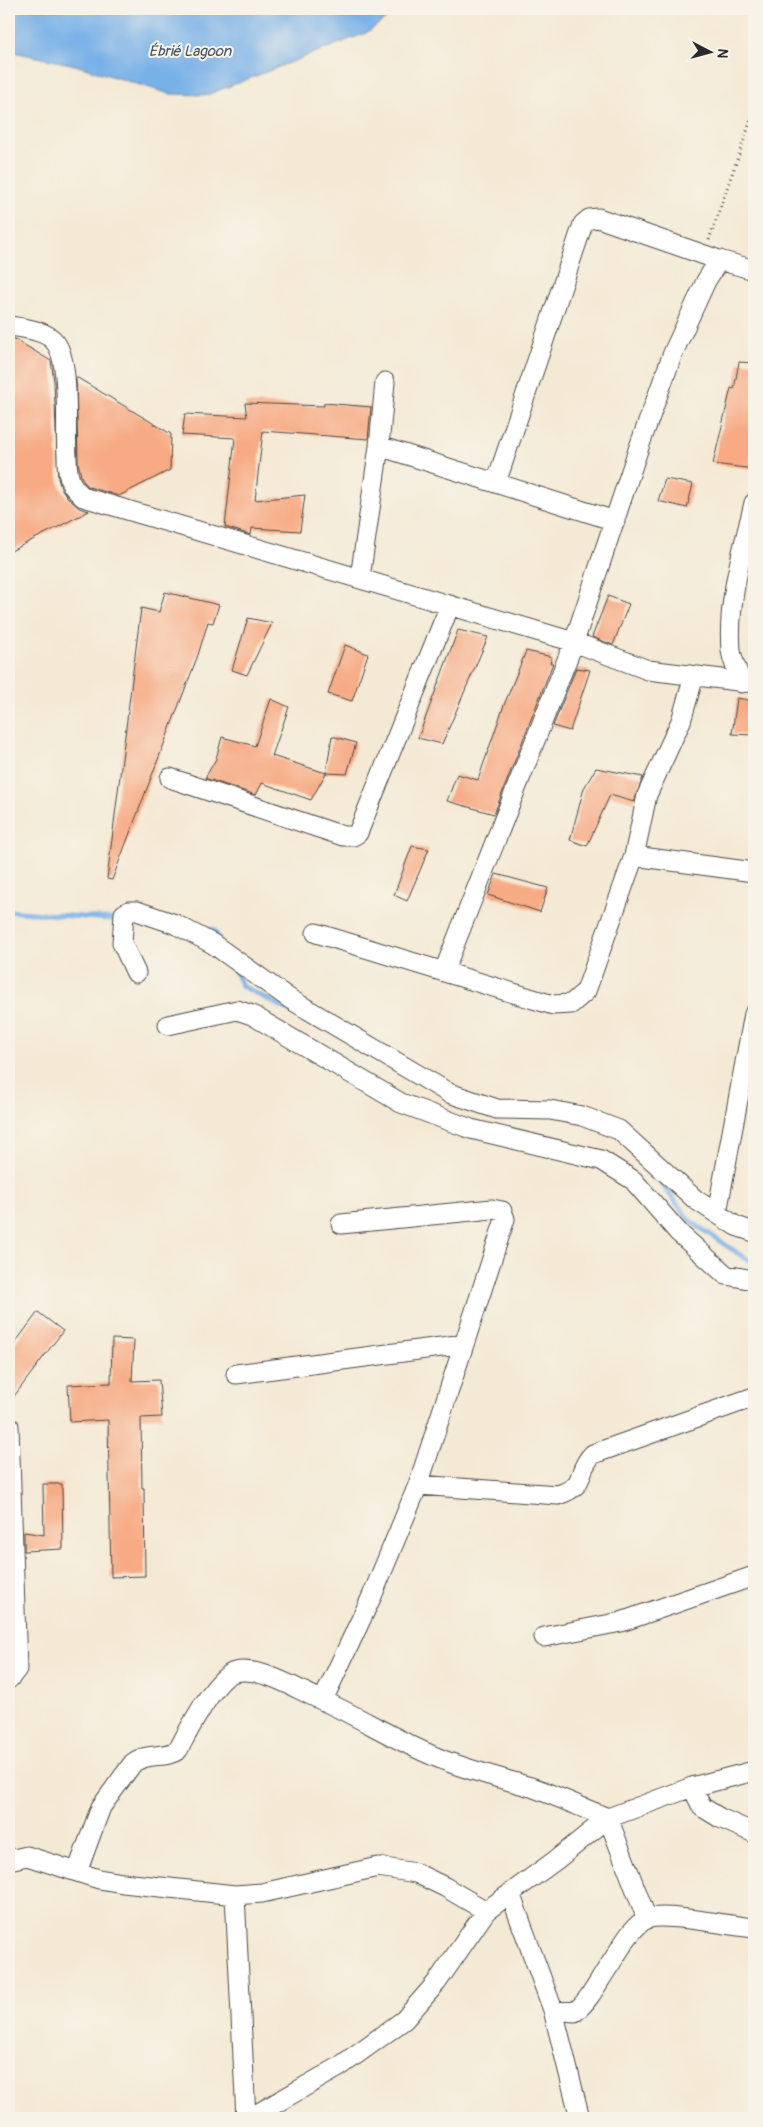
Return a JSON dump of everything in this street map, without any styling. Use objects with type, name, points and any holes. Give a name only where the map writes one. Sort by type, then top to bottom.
[{"type":"street","points":[[496,483],[583,224],[589,219],[598,218],[754,270]]},
{"type":"street","points":[[444,971],[574,642],[639,447],[673,354],[706,281],[711,257]]},
{"type":"street","points":[[9,326],[34,329],[55,340],[62,355],[66,377],[65,427],[67,463],[71,484],[83,497],[574,642],[648,670],[748,683]]},
{"type":"street","points":[[360,578],[386,382]]},
{"type":"street","points":[[379,446],[615,521]]},
{"type":"street","points":[[748,683],[731,651],[736,579],[749,544],[754,504]]},
{"type":"street","points":[[170,778],[343,836],[352,836],[358,832],[450,605]]},
{"type":"street","points":[[316,933],[553,1005],[571,1004],[586,991],[634,856],[647,795],[681,721],[694,676]]},
{"type":"street","points":[[634,856],[754,872]]},
{"type":"street","points":[[136,973],[122,943],[124,914],[129,911],[137,911],[175,924],[212,944],[290,999],[449,1092],[497,1110],[550,1110],[574,1114],[619,1130],[696,1200],[736,1226],[754,1232]]},
{"type":"street","points":[[168,1025],[237,1010],[252,1015],[401,1104],[471,1129],[601,1160],[633,1180],[679,1233],[726,1275],[754,1280]]},
{"type":"street","points":[[716,1213],[754,1014]]},
{"type":"street","points":[[323,1700],[372,1596],[418,1485],[505,1219],[502,1211],[492,1209],[341,1224]]},
{"type":"street","points":[[236,1374],[464,1344]]},
{"type":"street","points":[[418,1485],[558,1495],[570,1491],[577,1486],[585,1462],[593,1454],[754,1397]]},
{"type":"street","points":[[9,1426],[17,1669],[9,1679]]},
{"type":"street","points":[[544,1637],[621,1622],[754,1576]]},
{"type":"street","points":[[77,1872],[101,1807],[134,1763],[139,1758],[172,1754],[178,1750],[212,1691],[225,1676],[247,1670],[323,1700],[453,1764],[535,1789],[608,1818],[647,1919]]},
{"type":"street","points":[[235,1895],[248,2118],[339,2067],[404,2020],[437,1982],[486,1911],[556,1860],[608,1818],[692,1787],[754,1771]]},
{"type":"street","points":[[692,1787],[702,1807],[720,1818],[754,1832]]},
{"type":"street","points":[[9,1860],[27,1856],[98,1879],[122,1884],[235,1895],[262,1893],[378,1867],[416,1874],[445,1887],[486,1911]]},
{"type":"street","points":[[510,1893],[553,2010],[580,2118]]},
{"type":"street","points":[[553,2010],[575,2012],[586,2003],[632,1932],[647,1919],[663,1918],[711,1922],[754,1928]]},
{"type":"path","points":[[711,257],[754,111]]},
{"type":"water","name":"Ébrié Lagoon","points":[[9,9],[400,9],[366,33],[207,95],[170,94],[75,65],[9,51]]},
{"type":"building","points":[[9,337],[51,361],[54,381],[58,478],[61,488],[68,498],[79,508],[89,511],[9,552]]},
{"type":"building","points":[[739,362],[754,363],[754,469],[713,464],[731,388],[734,389]]},
{"type":"building","points":[[76,377],[171,434],[170,470],[119,496],[89,487],[81,476],[78,462]]},
{"type":"building","points":[[245,403],[324,406],[324,403],[371,407],[368,439],[263,431],[255,500],[305,495],[300,531],[252,528],[251,535],[225,527],[235,438],[182,435],[185,414],[247,417]]},
{"type":"building","points":[[665,479],[693,484],[687,508],[658,501]]},
{"type":"building","points":[[165,592],[219,605],[213,623],[208,622],[198,655],[112,880],[107,879],[141,608],[159,612]]},
{"type":"building","points":[[608,596],[629,604],[613,645],[592,637]]},
{"type":"building","points":[[248,618],[272,623],[247,675],[232,670]]},
{"type":"building","points":[[458,630],[488,637],[442,744],[418,738]]},
{"type":"building","points":[[345,645],[368,654],[352,701],[328,694]]},
{"type":"building","points":[[526,651],[552,657],[550,663],[553,663],[494,814],[447,801],[457,774],[478,780],[504,705]]},
{"type":"building","points":[[576,668],[590,670],[570,731],[553,726]]},
{"type":"building","points":[[737,698],[754,701],[754,735],[732,734]]},
{"type":"building","points":[[271,699],[289,707],[272,756],[326,773],[311,800],[262,783],[256,795],[205,778],[216,759],[222,737],[255,746]]},
{"type":"building","points":[[332,736],[356,743],[347,774],[326,773]]},
{"type":"building","points":[[596,768],[643,777],[634,802],[610,795],[587,846],[570,840],[584,788]]},
{"type":"building","points":[[412,846],[429,849],[407,901],[394,895]]},
{"type":"building","points":[[496,874],[548,888],[540,912],[488,895]]},
{"type":"building","points":[[38,1312],[63,1331],[9,1403],[9,1351]]},
{"type":"building","points":[[112,1339],[134,1340],[132,1381],[159,1380],[162,1417],[141,1418],[145,1576],[111,1577],[108,1420],[70,1422],[68,1385],[111,1383]]},
{"type":"building","points":[[43,1484],[62,1484],[63,1549],[24,1551],[24,1532],[44,1535]]},
{"type":"waterway","points":[[9,911],[145,922]]},
{"type":"waterway","points":[[198,928],[214,930],[219,940]]},
{"type":"waterway","points":[[232,965],[242,986],[320,1027]]},
{"type":"waterway","points":[[652,1171],[690,1221],[754,1264]]}]
